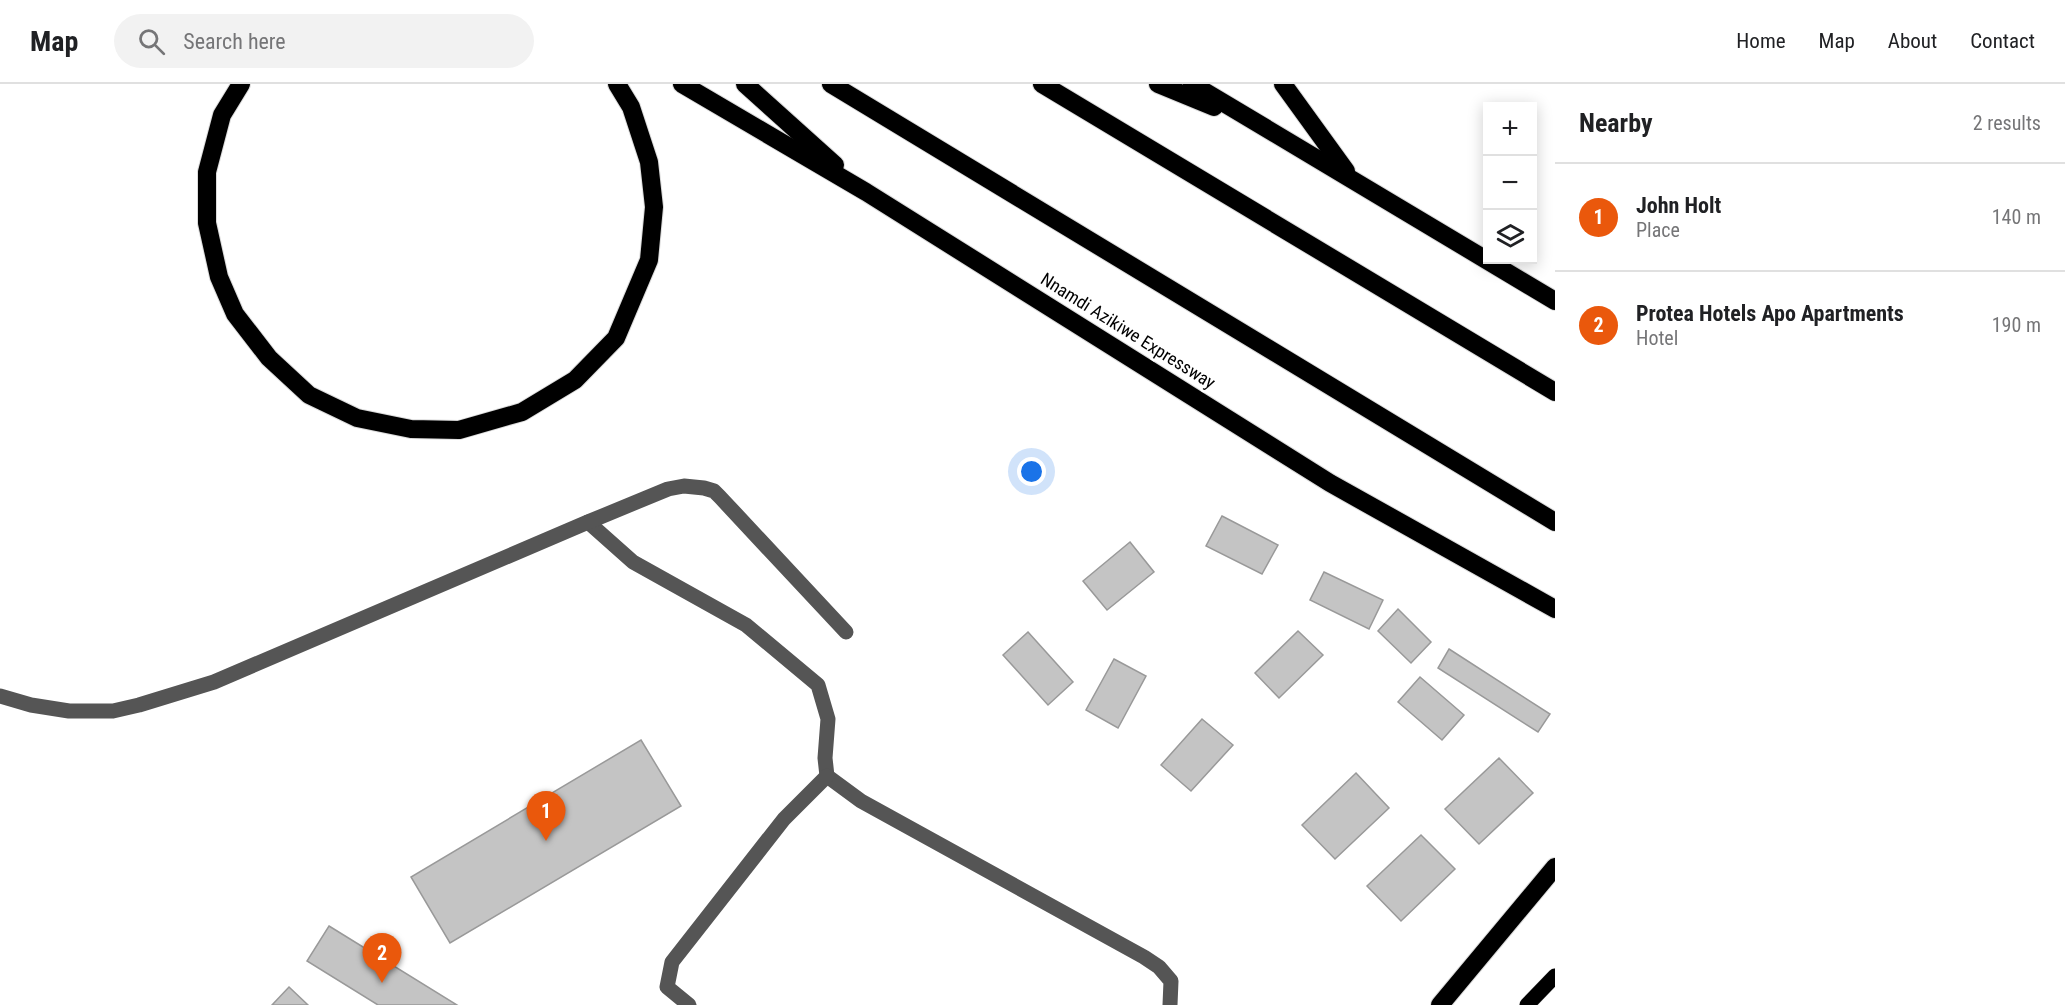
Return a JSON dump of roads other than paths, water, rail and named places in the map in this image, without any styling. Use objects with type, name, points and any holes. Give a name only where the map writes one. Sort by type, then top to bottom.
[{"type":"highway","points":[[241,84],[222,115],[207,172],[207,223],[219,277],[235,314],[269,358],[309,394],[357,418],[411,429],[459,430],[522,411],[575,380],[616,338],[649,260],[654,207],[649,162],[631,107],[617,84]]},
{"type":"highway","name":"Nnamdi Azikiwe Expressway","points":[[682,84],[866,192],[1330,483],[1555,609]]},
{"type":"highway","points":[[745,84],[866,192]]},
{"type":"highway","points":[[831,84],[1555,522]]},
{"type":"highway","points":[[1042,84],[1555,392]]},
{"type":"highway","points":[[1158,84],[1279,135]]},
{"type":"highway","points":[[1192,84],[1555,301]]},
{"type":"highway","points":[[1282,84],[1352,179]]},
{"type":"highway","points":[[1521,588],[1555,614]]},
{"type":"highway","points":[[1440,1005],[1555,867]]},
{"type":"main road","points":[[1527,1005],[1555,976]]},
{"type":"street","points":[[0,696],[31,705],[69,711],[113,711],[214,682],[588,522],[668,489],[684,486],[714,491],[846,632]]},
{"type":"street","points":[[588,522],[633,562],[746,625],[818,685],[828,719],[825,758],[827,776],[861,801],[1152,962],[1171,981],[1170,1005]]},
{"type":"street","points":[[689,1005],[667,987],[672,962],[784,819],[827,776]]},
{"type":"place","name":"John Holt","points":[[546,841]]},
{"type":"place","name":"Protea Hotels Apo Apartments","points":[[382,983]]}]
